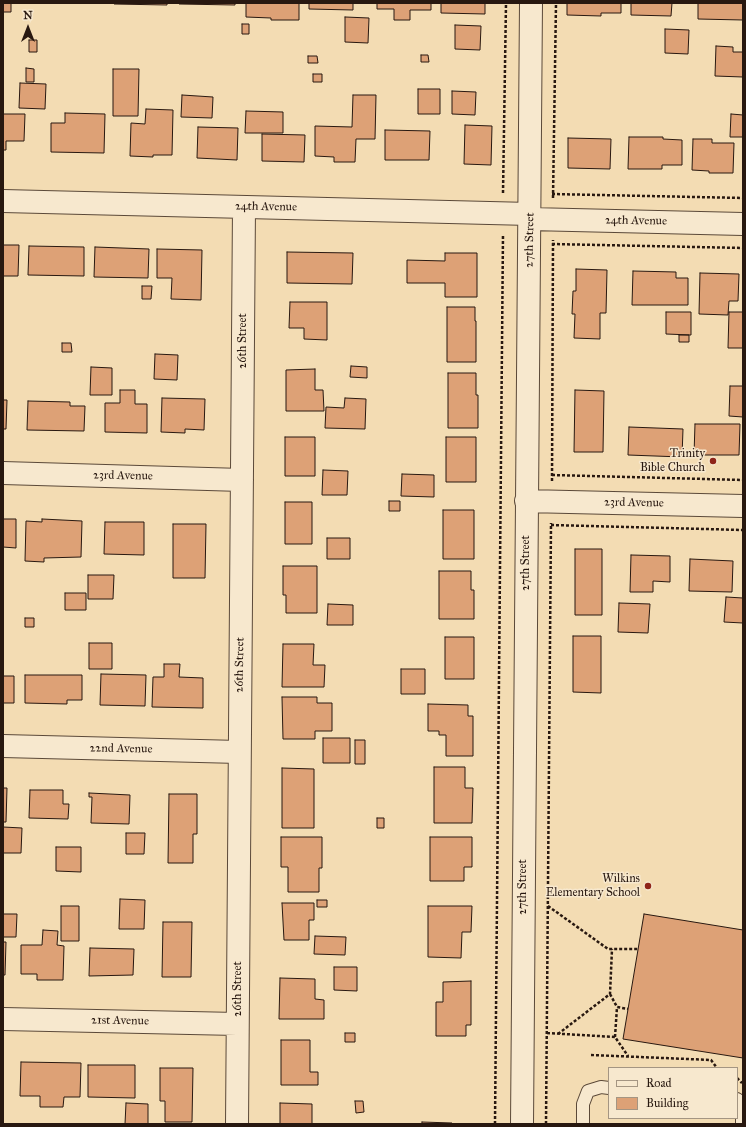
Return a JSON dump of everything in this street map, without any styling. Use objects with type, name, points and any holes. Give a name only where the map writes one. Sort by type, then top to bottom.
[{"type":"street","name":"27th Street","points":[[522,1124],[531,3]]},
{"type":"street","name":"24th Avenue","points":[[3,201],[244,207],[743,224]]},
{"type":"street","name":"26th Street","points":[[237,1124],[244,207]]},
{"type":"street","name":"23rd Avenue","points":[[3,473],[242,480]]},
{"type":"street","name":"23rd Avenue","points":[[526,501],[743,506]]},
{"type":"street","name":"22nd Avenue","points":[[3,746],[239,752]]},
{"type":"street","name":"21st Avenue","points":[[3,1019],[237,1024]]},
{"type":"lane","points":[[583,1124],[583,1104],[588,1091],[601,1087],[608,1088]]},
{"type":"lane","points":[[738,1099],[742,1108],[742,1124]]},
{"type":"path","points":[[503,200],[506,3]]},
{"type":"path","points":[[553,199],[556,3]]},
{"type":"path","points":[[548,194],[743,198]]},
{"type":"path","points":[[495,1124],[503,227]]},
{"type":"path","points":[[552,487],[553,238]]},
{"type":"path","points":[[547,243],[743,248]]},
{"type":"path","points":[[552,475],[743,480]]},
{"type":"path","points":[[546,1124],[551,519]]},
{"type":"path","points":[[551,525],[743,530]]},
{"type":"path","points":[[548,905],[608,949],[638,949]]},
{"type":"path","points":[[612,949],[610,994],[617,1007],[614,1037],[628,1056]]},
{"type":"path","points":[[558,1034],[610,994]]},
{"type":"path","points":[[617,1007],[628,1009]]},
{"type":"path","points":[[547,1032],[614,1037]]},
{"type":"path","points":[[591,1056],[628,1056],[711,1060],[716,1067]]},
{"type":"building","points":[[3,3],[11,3],[11,12],[3,12]]},
{"type":"building","points":[[167,3],[167,5],[114,4]]},
{"type":"building","points":[[235,3],[235,5],[179,4]]},
{"type":"building","points":[[246,3],[299,3],[299,20],[271,20],[271,18],[246,17]]},
{"type":"building","points":[[309,3],[353,3],[353,10],[309,9]]},
{"type":"building","points":[[377,3],[431,3],[431,10],[410,10],[410,20],[394,20],[394,9],[377,9]]},
{"type":"building","points":[[441,3],[485,3],[485,14],[441,13]]},
{"type":"building","points":[[567,3],[621,3],[621,13],[601,13],[601,16],[567,15]]},
{"type":"building","points":[[631,3],[672,3],[671,16],[631,15]]},
{"type":"building","points":[[698,3],[743,3],[743,20],[698,19]]},
{"type":"building","points":[[345,17],[369,18],[368,43],[345,42]]},
{"type":"building","points":[[242,24],[249,24],[249,34],[242,34]]},
{"type":"building","points":[[455,25],[481,26],[480,50],[455,49]]},
{"type":"building","points":[[665,29],[689,30],[688,54],[665,53]]},
{"type":"building","points":[[29,40],[37,40],[37,52],[29,52]]},
{"type":"building","points":[[716,46],[733,47],[733,52],[743,52],[743,77],[715,76]]},
{"type":"building","points":[[421,55],[428,55],[429,62],[421,62]]},
{"type":"building","points":[[308,56],[317,56],[318,63],[308,63]]},
{"type":"building","points":[[26,68],[34,69],[34,82],[26,82]]},
{"type":"building","points":[[113,69],[139,69],[138,116],[113,116]]},
{"type":"building","points":[[313,74],[322,74],[322,82],[313,82]]},
{"type":"building","points":[[20,83],[46,84],[45,109],[19,108]]},
{"type":"building","points":[[418,89],[440,89],[440,114],[418,114]]},
{"type":"building","points":[[452,91],[476,92],[475,115],[452,114]]},
{"type":"building","points":[[182,95],[213,97],[212,118],[181,117]]},
{"type":"building","points":[[353,95],[376,95],[375,139],[356,139],[355,162],[334,162],[334,157],[315,156],[315,126],[352,127]]},
{"type":"building","points":[[146,109],[173,110],[172,155],[153,155],[153,157],[130,156],[131,123],[145,124]]},
{"type":"building","points":[[246,111],[283,112],[283,133],[245,133]]},
{"type":"building","points":[[65,113],[105,114],[104,153],[51,152],[51,123],[65,123]]},
{"type":"building","points":[[3,114],[25,114],[24,141],[6,141],[6,150],[3,150]]},
{"type":"building","points":[[731,114],[743,115],[743,137],[730,137]]},
{"type":"building","points":[[465,125],[492,126],[491,165],[464,164]]},
{"type":"building","points":[[198,127],[238,128],[237,160],[197,158]]},
{"type":"building","points":[[385,130],[430,131],[429,160],[385,160]]},
{"type":"building","points":[[262,134],[305,135],[304,162],[262,161]]},
{"type":"building","points":[[629,137],[663,137],[663,139],[682,140],[682,165],[662,165],[662,169],[628,169]]},
{"type":"building","points":[[568,138],[611,139],[610,169],[568,168]]},
{"type":"building","points":[[693,139],[712,139],[712,143],[734,143],[733,173],[709,173],[709,171],[692,170]]},
{"type":"building","points":[[3,245],[19,245],[18,276],[3,276]]},
{"type":"building","points":[[29,246],[84,247],[84,276],[28,275]]},
{"type":"building","points":[[95,247],[149,249],[148,278],[94,277]]},
{"type":"building","points":[[157,249],[202,250],[201,300],[171,299],[172,278],[157,278]]},
{"type":"building","points":[[287,252],[353,253],[352,284],[287,283]]},
{"type":"building","points":[[445,253],[477,253],[477,297],[445,297],[445,283],[407,283],[407,260],[445,261]]},
{"type":"building","points":[[576,269],[607,270],[606,313],[600,313],[600,339],[574,338],[575,314],[572,314],[573,291],[576,291]]},
{"type":"building","points":[[633,271],[676,272],[676,278],[688,278],[688,305],[632,305]]},
{"type":"building","points":[[700,273],[739,274],[738,301],[729,301],[728,315],[699,314]]},
{"type":"building","points":[[142,286],[152,286],[151,299],[142,299]]},
{"type":"building","points":[[290,302],[327,302],[327,340],[304,339],[304,328],[289,328]]},
{"type":"building","points":[[447,307],[475,307],[476,362],[447,362]]},
{"type":"building","points":[[666,312],[691,312],[691,335],[666,334]]},
{"type":"building","points":[[729,312],[743,312],[743,348],[728,348]]},
{"type":"building","points":[[679,335],[689,335],[689,342],[679,342]]},
{"type":"building","points":[[62,343],[71,343],[72,352],[62,352]]},
{"type":"building","points":[[155,354],[178,355],[177,380],[154,379]]},
{"type":"building","points":[[351,366],[367,367],[367,378],[350,377]]},
{"type":"building","points":[[91,367],[112,368],[112,395],[90,395]]},
{"type":"building","points":[[315,369],[315,390],[323,390],[324,411],[286,411],[286,370]]},
{"type":"building","points":[[448,373],[476,373],[478,428],[448,428]]},
{"type":"building","points":[[730,386],[743,386],[743,417],[729,416]]},
{"type":"building","points":[[120,390],[135,390],[135,404],[147,404],[147,433],[105,432],[105,403],[120,403]]},
{"type":"building","points":[[575,390],[604,391],[603,452],[574,452]]},
{"type":"building","points":[[162,398],[205,399],[204,430],[185,429],[185,433],[161,432]]},
{"type":"building","points":[[345,398],[366,399],[365,429],[325,428],[326,407],[344,408]]},
{"type":"building","points":[[3,400],[7,400],[6,429],[3,429]]},
{"type":"building","points":[[28,401],[70,402],[70,406],[85,406],[84,431],[27,430]]},
{"type":"building","points":[[695,424],[740,424],[739,455],[694,455]]},
{"type":"building","points":[[629,427],[683,429],[682,457],[628,455]]},
{"type":"building","points":[[285,437],[315,437],[315,476],[285,476]]},
{"type":"building","points":[[446,437],[476,437],[476,482],[446,482]]},
{"type":"building","points":[[323,470],[348,471],[347,495],[322,495]]},
{"type":"building","points":[[402,474],[434,475],[434,497],[401,496]]},
{"type":"building","points":[[389,501],[400,501],[400,511],[389,511]]},
{"type":"building","points":[[285,502],[312,502],[312,544],[285,544]]},
{"type":"building","points":[[443,510],[474,510],[474,559],[443,559]]},
{"type":"building","points":[[3,519],[16,519],[16,548],[3,547]]},
{"type":"building","points":[[42,519],[82,521],[81,557],[44,558],[44,562],[25,561],[26,521],[42,522]]},
{"type":"building","points":[[105,522],[144,522],[144,555],[104,554]]},
{"type":"building","points":[[173,524],[206,524],[205,578],[173,578]]},
{"type":"building","points":[[327,538],[350,538],[350,559],[327,559]]},
{"type":"building","points":[[575,549],[602,549],[602,615],[575,615]]},
{"type":"building","points":[[631,555],[670,556],[670,582],[653,581],[653,592],[630,592]]},
{"type":"building","points":[[690,559],[733,561],[732,592],[689,591]]},
{"type":"building","points":[[283,566],[317,566],[317,613],[286,613],[286,595],[283,595]]},
{"type":"building","points":[[439,571],[471,571],[471,590],[474,590],[474,619],[439,619]]},
{"type":"building","points":[[88,575],[114,575],[113,599],[88,599]]},
{"type":"building","points":[[65,593],[86,593],[86,610],[65,610]]},
{"type":"building","points":[[726,597],[743,598],[743,623],[724,622]]},
{"type":"building","points":[[619,603],[650,604],[648,633],[618,632]]},
{"type":"building","points":[[328,604],[353,605],[353,625],[327,625]]},
{"type":"building","points":[[25,618],[34,618],[34,627],[25,627]]},
{"type":"building","points":[[573,636],[601,636],[601,693],[573,692]]},
{"type":"building","points":[[445,637],[474,637],[474,679],[445,679]]},
{"type":"building","points":[[89,643],[112,643],[112,669],[89,669]]},
{"type":"building","points":[[283,644],[314,644],[313,665],[325,665],[324,687],[282,687]]},
{"type":"building","points":[[164,664],[180,664],[179,677],[203,678],[203,708],[152,707],[153,677],[164,677]]},
{"type":"building","points":[[401,669],[425,669],[425,694],[401,694]]},
{"type":"building","points":[[101,674],[146,675],[145,706],[100,705]]},
{"type":"building","points":[[25,675],[82,675],[82,700],[67,700],[67,704],[25,703]]},
{"type":"building","points":[[3,676],[14,676],[14,703],[3,703]]},
{"type":"building","points":[[282,697],[317,697],[317,703],[332,703],[332,731],[315,731],[315,739],[283,739]]},
{"type":"building","points":[[428,704],[468,705],[468,716],[473,716],[473,756],[446,756],[446,735],[439,735],[439,731],[428,731]]},
{"type":"building","points":[[323,738],[350,738],[350,763],[323,763]]},
{"type":"building","points":[[355,740],[365,740],[365,764],[355,764]]},
{"type":"building","points":[[434,767],[465,767],[465,788],[473,788],[472,823],[434,823]]},
{"type":"building","points":[[282,768],[314,769],[314,828],[282,828]]},
{"type":"building","points":[[3,788],[7,788],[6,822],[3,822]]},
{"type":"building","points":[[30,790],[63,790],[63,804],[69,804],[68,819],[29,818]]},
{"type":"building","points":[[89,793],[130,795],[129,824],[91,823],[92,797],[89,797]]},
{"type":"building","points":[[169,794],[197,794],[197,834],[193,834],[193,863],[168,863]]},
{"type":"building","points":[[377,818],[384,818],[384,828],[377,828]]},
{"type":"building","points":[[3,827],[22,828],[21,853],[3,853]]},
{"type":"building","points":[[126,833],[145,833],[144,854],[126,854]]},
{"type":"building","points":[[281,837],[322,837],[322,868],[319,868],[319,892],[288,892],[288,867],[281,867]]},
{"type":"building","points":[[430,837],[472,837],[472,867],[464,867],[464,881],[430,881]]},
{"type":"building","points":[[56,847],[81,847],[81,872],[56,871]]},
{"type":"building","points":[[120,899],[145,900],[144,929],[119,929]]},
{"type":"building","points":[[317,900],[327,900],[327,907],[317,907]]},
{"type":"building","points":[[282,903],[314,903],[314,920],[309,920],[309,940],[284,940]]},
{"type":"building","points":[[61,906],[79,906],[79,941],[61,941]]},
{"type":"building","points":[[428,906],[472,906],[471,932],[462,932],[461,958],[428,957]]},
{"type":"building","points":[[3,914],[17,914],[16,937],[3,937]]},
{"type":"building","points":[[644,914],[743,930],[743,1058],[623,1039]]},
{"type":"building","points":[[163,922],[192,922],[191,977],[162,977]]},
{"type":"building","points":[[43,930],[58,931],[57,945],[64,946],[63,980],[37,980],[37,974],[21,974],[21,945],[42,945]]},
{"type":"building","points":[[315,936],[346,937],[345,955],[314,954]]},
{"type":"building","points":[[3,942],[6,942],[5,975],[3,975]]},
{"type":"building","points":[[90,948],[134,949],[133,975],[89,976]]},
{"type":"building","points":[[334,967],[357,967],[357,991],[334,990]]},
{"type":"building","points":[[280,978],[315,979],[315,999],[324,1000],[324,1019],[279,1019]]},
{"type":"building","points":[[471,981],[471,1025],[466,1025],[466,1036],[436,1036],[436,1002],[443,1002],[443,982]]},
{"type":"building","points":[[345,1033],[355,1033],[355,1042],[345,1042]]},
{"type":"building","points":[[281,1040],[310,1040],[310,1072],[318,1072],[318,1085],[281,1085]]},
{"type":"building","points":[[21,1062],[81,1063],[80,1097],[64,1097],[63,1107],[40,1107],[40,1096],[20,1096]]},
{"type":"building","points":[[88,1065],[135,1065],[135,1098],[88,1097]]},
{"type":"building","points":[[160,1068],[193,1068],[192,1122],[165,1122],[165,1101],[160,1101]]},
{"type":"building","points":[[355,1101],[363,1101],[364,1112],[356,1113]]},
{"type":"building","points":[[126,1103],[148,1104],[148,1124],[125,1124]]},
{"type":"building","points":[[280,1103],[312,1104],[312,1124],[280,1124]]},
{"type":"building","points":[[422,1122],[452,1123],[452,1124],[422,1124]]},
{"type":"place","name":"Trinity Bible Church","points":[[713,461]]},
{"type":"place","name":"Wilkins Elementary School","points":[[648,886]]}]
